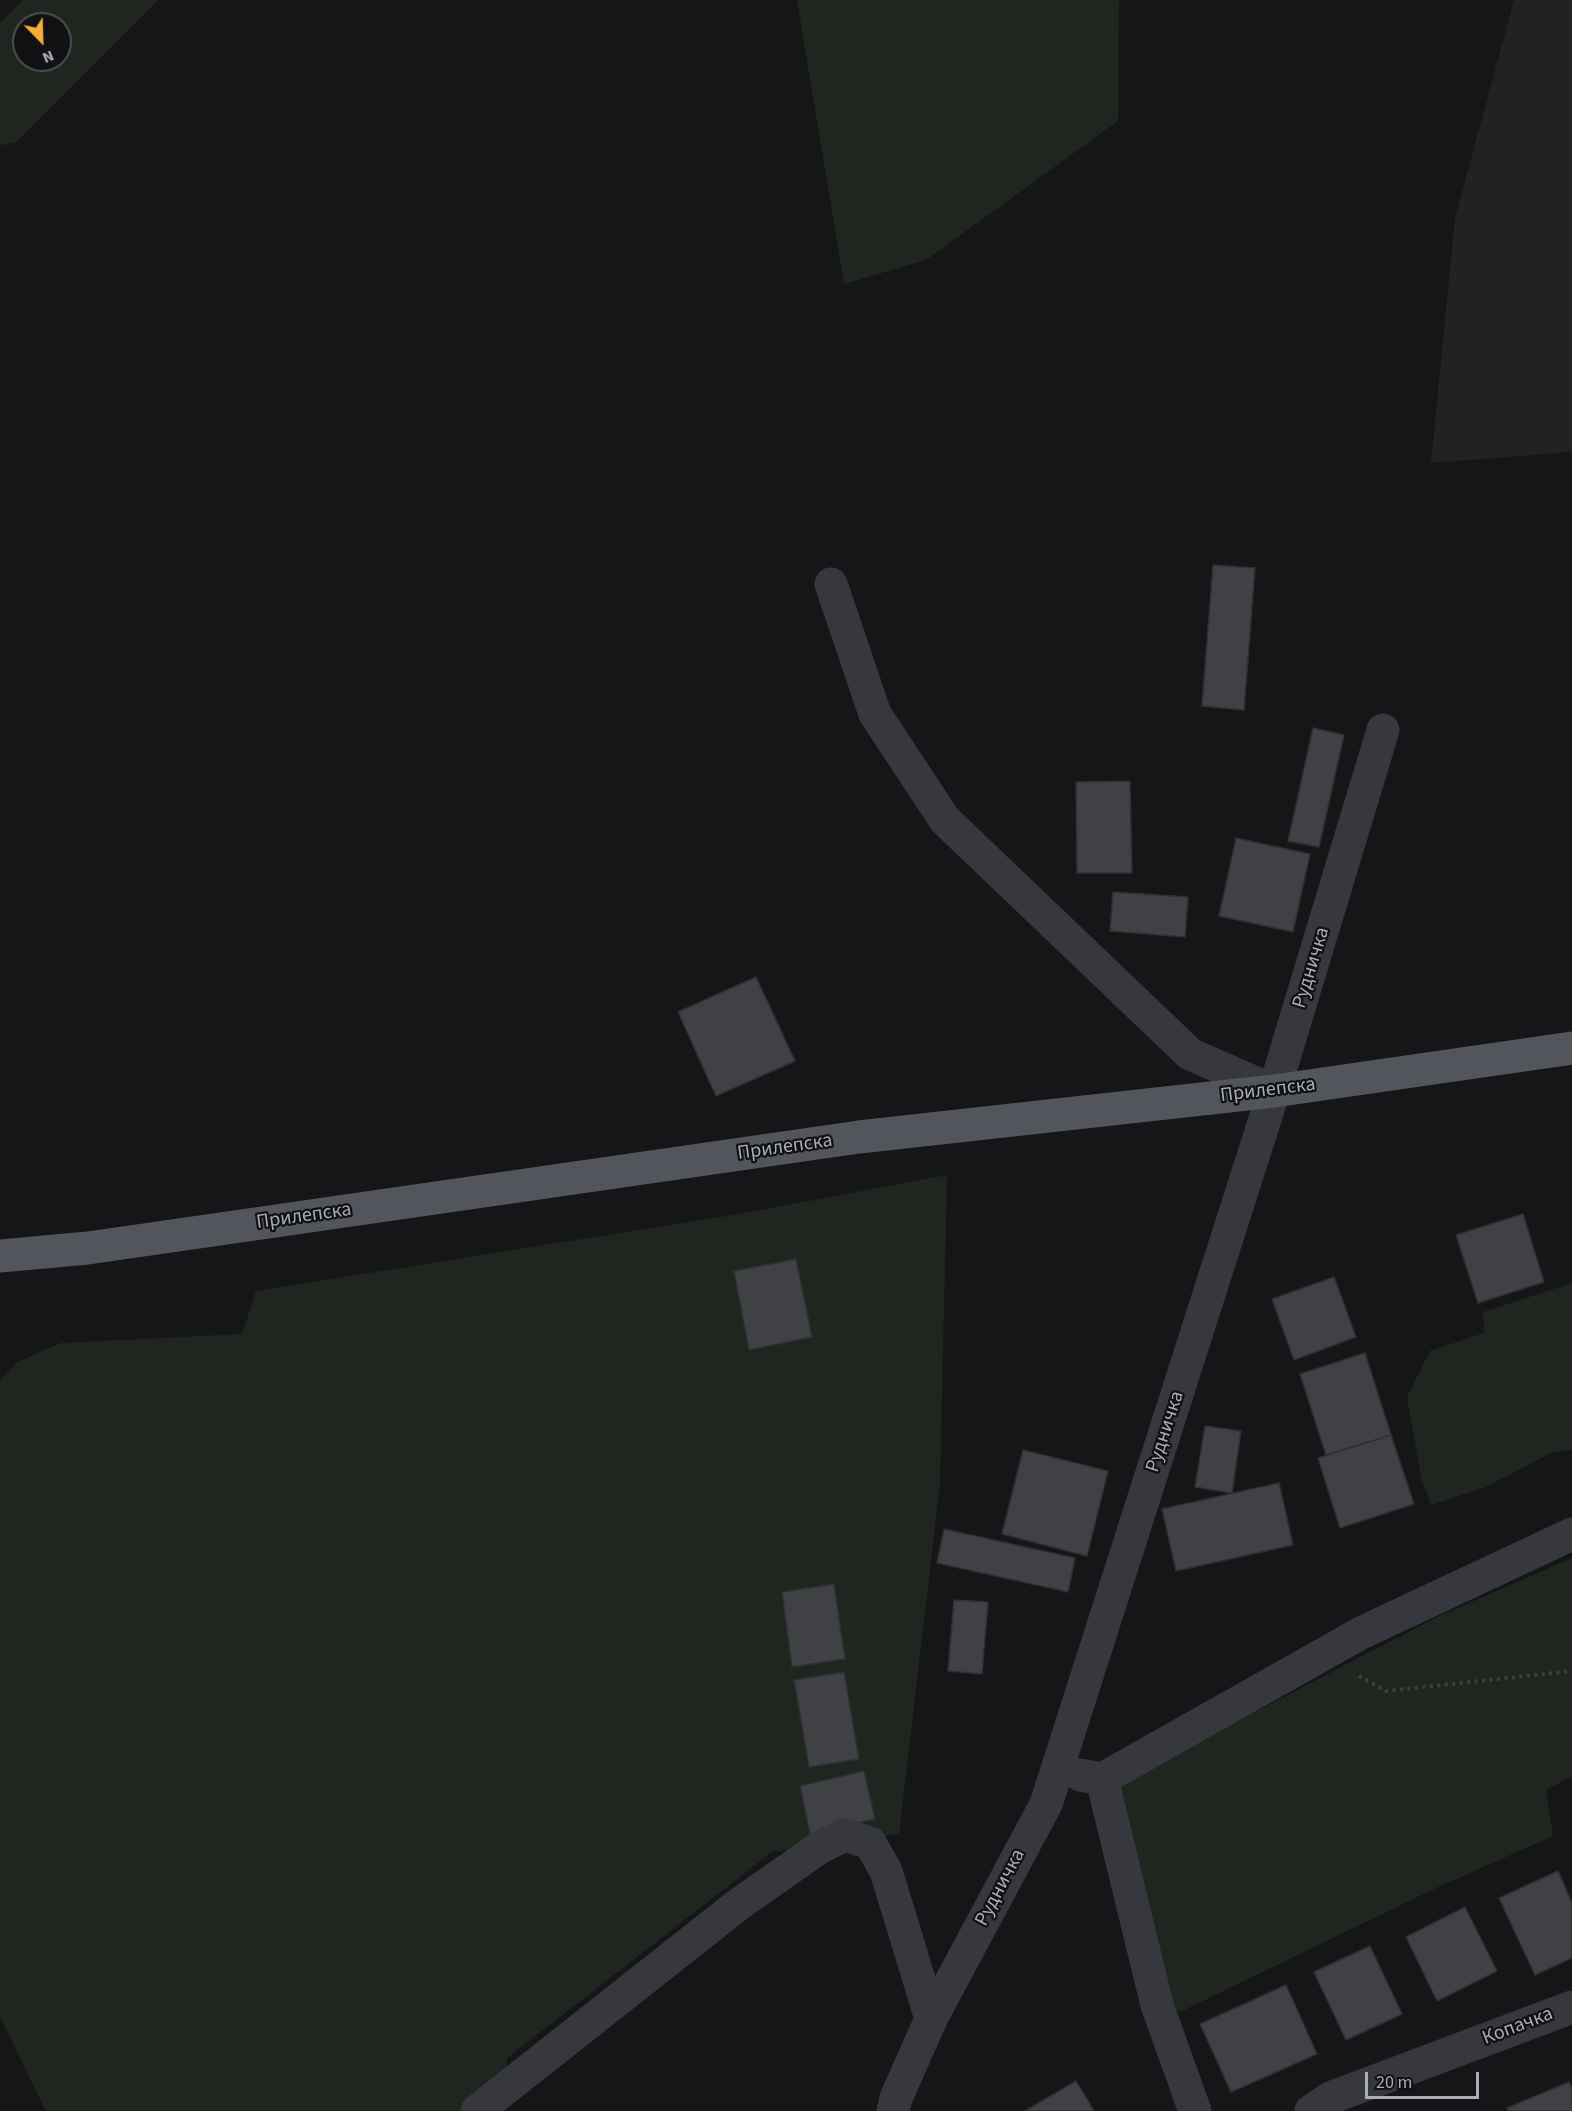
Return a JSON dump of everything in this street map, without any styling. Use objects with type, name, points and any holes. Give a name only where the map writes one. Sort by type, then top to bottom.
[{"type":"main road","name":"Прилепска","points":[[0,1256],[88,1248],[859,1137],[1274,1091],[1572,1048]]},
{"type":"street","points":[[831,584],[875,714],[945,820],[1190,1054],[1274,1091]]},
{"type":"street","name":"Рудничка","points":[[897,2107],[931,2019],[1046,1804],[1058,1771],[1274,1091],[1383,730]]},
{"type":"street","points":[[1058,1771],[1102,1779],[1360,1633],[1572,1534]]},
{"type":"street","points":[[1102,1779],[1157,2005],[1195,2111]]},
{"type":"street","points":[[477,2111],[739,1904],[819,1848],[845,1835],[870,1843],[886,1871],[931,2019]]},
{"type":"street","name":"Копачка","points":[[1321,2104],[1572,2007]]},
{"type":"path","points":[[1321,1655],[1386,1691],[1572,1671]]},
{"type":"shaded area","points":[[23,0],[158,0],[15,143],[0,145],[0,23]]},
{"type":"shaded area","points":[[797,0],[1119,0],[1118,121],[926,260],[844,284]]},
{"type":"shaded area","points":[[1514,0],[1572,0],[1572,452],[1431,463],[1455,218]]},
{"type":"shaded area","points":[[947,1175],[940,1484],[899,1834],[772,1852],[507,2058],[505,2111],[46,2111],[0,2017],[0,1381],[17,1362],[61,1343],[242,1334],[256,1291],[739,1214]]},
{"type":"shaded area","points":[[1572,1283],[1572,1449],[1551,1453],[1486,1487],[1431,1505],[1421,1477],[1407,1397],[1430,1351],[1484,1333],[1483,1312]]},
{"type":"shaded area","points":[[1572,1558],[1572,1776],[1546,1790],[1553,1836],[1434,1889],[1178,2013],[1160,1980],[1117,1784],[1437,1617]]},
{"type":"building","points":[[1213,565],[1255,568],[1244,710],[1202,706]]},
{"type":"building","points":[[1313,728],[1344,735],[1319,847],[1288,841]]},
{"type":"building","points":[[1130,781],[1132,873],[1077,873],[1076,782]]},
{"type":"building","points":[[1236,838],[1310,854],[1293,932],[1219,916]]},
{"type":"building","points":[[1113,892],[1188,897],[1185,937],[1110,931]]},
{"type":"building","points":[[756,977],[795,1061],[716,1096],[678,1012]]},
{"type":"building","points":[[1523,1214],[1544,1282],[1478,1303],[1456,1235]]},
{"type":"building","points":[[796,1259],[812,1337],[749,1350],[734,1271]]},
{"type":"building","points":[[1334,1277],[1356,1337],[1294,1360],[1272,1299]]},
{"type":"building","points":[[1365,1353],[1391,1435],[1326,1455],[1300,1374]]},
{"type":"building","points":[[1205,1426],[1241,1431],[1232,1493],[1195,1487]]},
{"type":"building","points":[[1391,1435],[1414,1504],[1340,1528],[1318,1458]]},
{"type":"building","points":[[1023,1450],[1108,1471],[1087,1556],[1002,1534]]},
{"type":"building","points":[[1279,1483],[1293,1545],[1176,1571],[1162,1509]]},
{"type":"building","points":[[944,1529],[1075,1558],[1068,1592],[937,1563]]},
{"type":"building","points":[[834,1584],[845,1659],[792,1667],[782,1592]]},
{"type":"building","points":[[954,1600],[988,1602],[982,1674],[948,1671]]},
{"type":"building","points":[[844,1672],[859,1759],[809,1767],[794,1680]]},
{"type":"building","points":[[864,1771],[875,1819],[810,1834],[800,1786]]},
{"type":"building","points":[[1558,1871],[1572,1903],[1572,1958],[1535,1975],[1499,1898]]},
{"type":"building","points":[[1465,1907],[1497,1971],[1437,2001],[1406,1937]]},
{"type":"building","points":[[1370,1946],[1402,2014],[1346,2040],[1314,1972]]},
{"type":"building","points":[[1286,1985],[1317,2054],[1231,2092],[1200,2024]]},
{"type":"building","points":[[1076,2081],[1094,2111],[1025,2111]]},
{"type":"building","points":[[1569,2082],[1572,2089],[1572,2111],[1508,2111],[1507,2108]]}]
